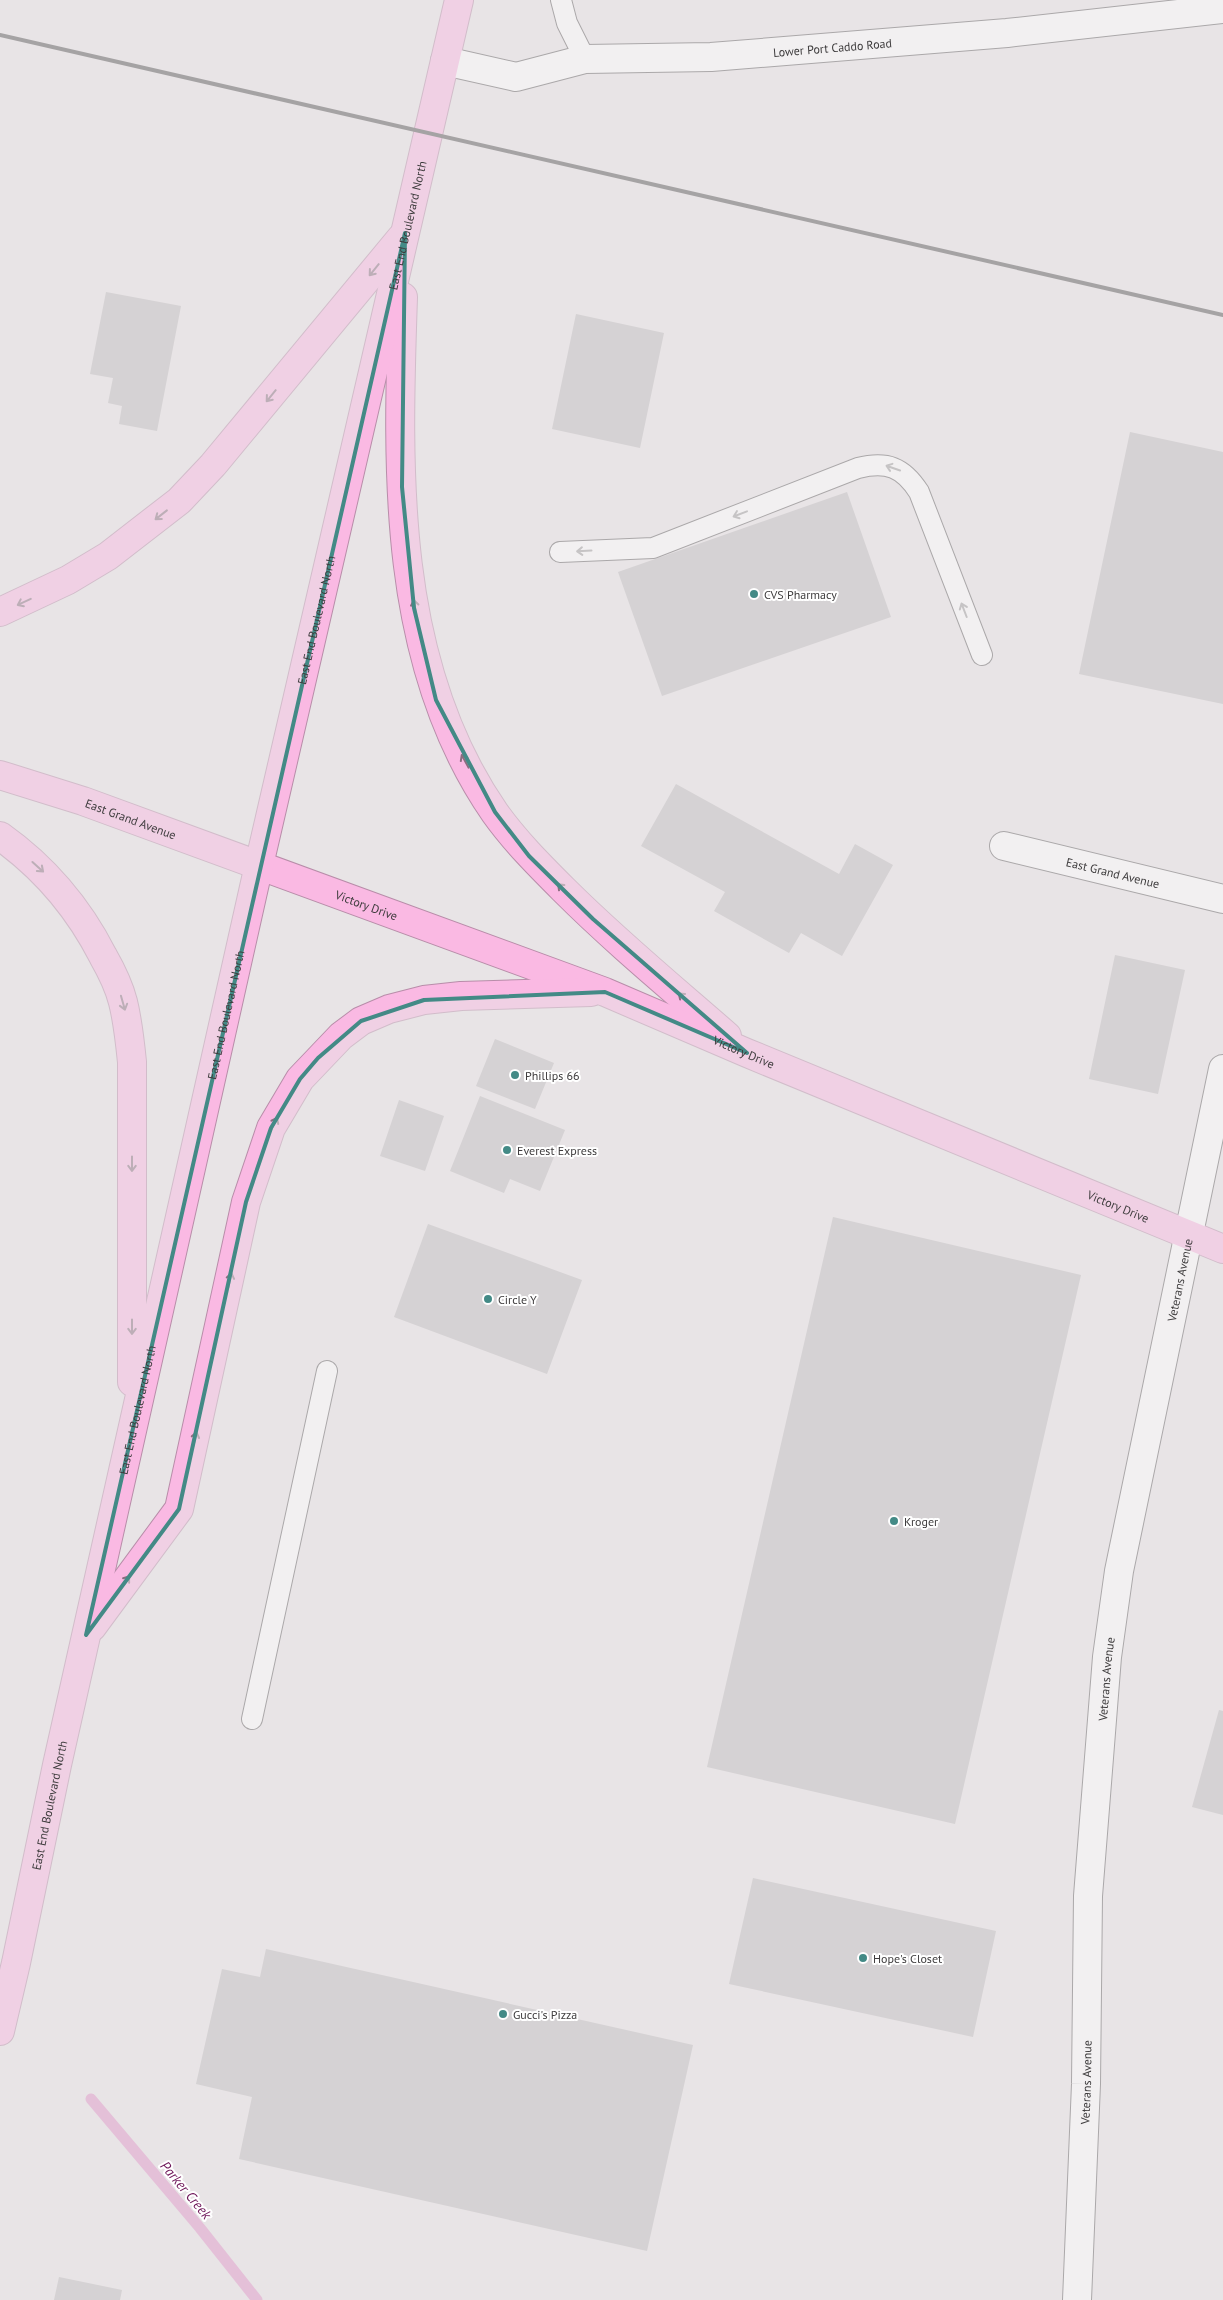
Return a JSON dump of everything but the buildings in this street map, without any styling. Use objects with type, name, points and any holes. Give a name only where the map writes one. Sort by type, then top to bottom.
[{"type":"highway","name":"East End Boulevard North","points":[[0,2031],[86,1635],[259,865],[459,0]]},
{"type":"highway","points":[[0,612],[68,580],[108,556],[179,501],[213,465],[405,232]]},
{"type":"highway","points":[[405,232],[400,364],[402,487],[406,549],[414,608],[424,658],[436,700],[454,740],[495,812],[529,856],[593,919],[747,1053]]},
{"type":"highway","name":"East Grand Avenue","points":[[0,775],[83,801],[259,865]]},
{"type":"highway","points":[[0,836],[47,876],[72,903],[92,933],[108,966],[124,1007],[129,1030],[132,1062],[132,1431]]},
{"type":"highway","name":"Victory Drive","points":[[259,865],[605,992],[747,1053],[1223,1248]]},
{"type":"highway","points":[[86,1635],[179,1509],[246,1202],[271,1128],[300,1079],[340,1036],[361,1021],[388,1009],[424,1000],[461,996],[605,992]]},
{"type":"street","name":"Lower Port Caddo Road","points":[[445,61],[516,77],[585,59],[731,56],[1007,33],[1223,9]]},
{"type":"street","name":"East Grand Avenue","points":[[1004,846],[1223,899]]},
{"type":"street","name":"Veterans Avenue","points":[[1077,2300],[1086,2084],[1088,1896],[1102,1701],[1120,1571],[1223,1068]]},
{"type":"lane","points":[[561,0],[568,23],[585,59]]},
{"type":"lane","points":[[560,552],[653,548],[858,468],[872,465],[885,466],[901,470],[911,479],[919,492],[982,655]]},
{"type":"lane","points":[[252,1719],[327,1371]]},
{"type":"highlighted area","points":[[405,233],[402,487],[414,608],[436,700],[495,812],[529,856],[593,919],[747,1053],[605,992],[424,1000],[361,1021],[318,1058],[300,1079],[271,1128],[246,1202],[179,1509],[86,1635]]},
{"type":"waterway","name":"Parker Creek","points":[[91,2099],[200,2228],[257,2300]]},
{"type":"railway","points":[[0,35],[1223,315]]},
{"type":"place","name":"CVS Pharmacy","points":[[754,594]]},
{"type":"place","name":"Phillips 66","points":[[515,1075]]},
{"type":"place","name":"Everest Express","points":[[507,1150]]},
{"type":"place","name":"Circle Y","points":[[488,1299]]},
{"type":"place","name":"Kroger","points":[[894,1521]]},
{"type":"place","name":"Hope's Closet","points":[[863,1958]]},
{"type":"place","name":"Gucci's Pizza","points":[[503,2014]]}]
